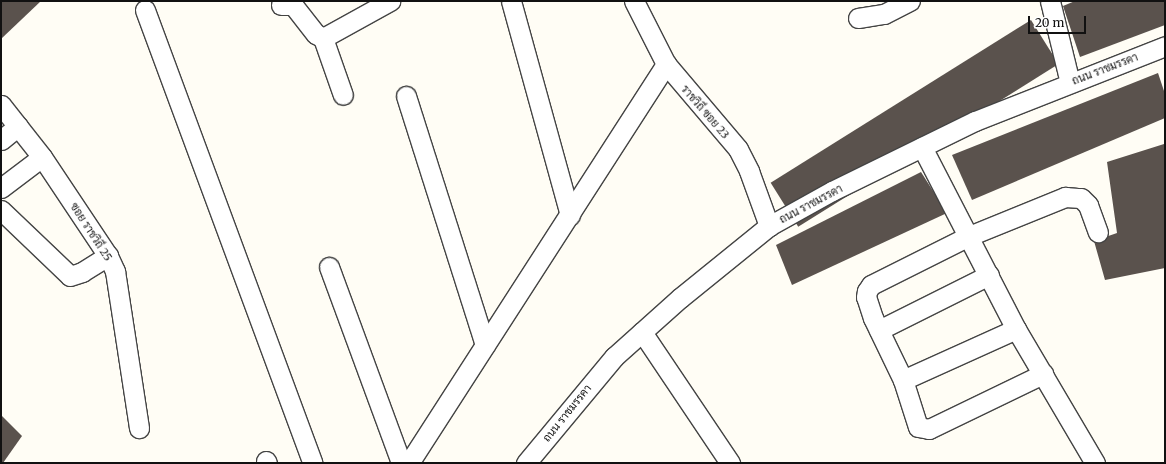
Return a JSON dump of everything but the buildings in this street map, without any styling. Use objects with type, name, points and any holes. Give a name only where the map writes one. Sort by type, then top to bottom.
[{"type":"street","points":[[322,38],[390,1]]},
{"type":"street","points":[[511,1],[570,215]]},
{"type":"street","name":"ราชวิถี ซอย 23","points":[[634,1],[666,64],[738,149],[749,171],[769,226]]},
{"type":"street","points":[[858,18],[884,14],[910,1]]},
{"type":"street","points":[[1052,2],[1070,83]]},
{"type":"street","points":[[281,5],[293,5],[316,34],[322,38],[343,95]]},
{"type":"street","points":[[145,10],[314,463]]},
{"type":"street","name":"ถนน ราชมรรคา","points":[[526,463],[593,381],[642,332],[769,226],[832,191],[975,121],[1165,46]]},
{"type":"street","points":[[408,463],[570,215],[666,64]]},
{"type":"street","points":[[406,96],[485,345]]},
{"type":"street","name":"ซอย ราชวิถี 25","points":[[1,105],[42,157],[108,256],[115,271],[139,428]]},
{"type":"street","points":[[1,140],[18,126]]},
{"type":"street","points":[[922,147],[1016,329],[1095,463]]},
{"type":"street","points":[[1,188],[42,157]]},
{"type":"street","points":[[1043,374],[925,429],[918,427],[903,380],[879,330],[866,297],[871,285],[969,236],[1074,196],[1081,198],[1088,205],[1098,232]]},
{"type":"street","points":[[1,210],[70,276],[82,272],[108,256]]},
{"type":"street","points":[[329,267],[400,463]]},
{"type":"street","points":[[879,330],[989,275]]},
{"type":"street","points":[[903,380],[1016,329]]},
{"type":"street","points":[[642,332],[730,463]]}]
